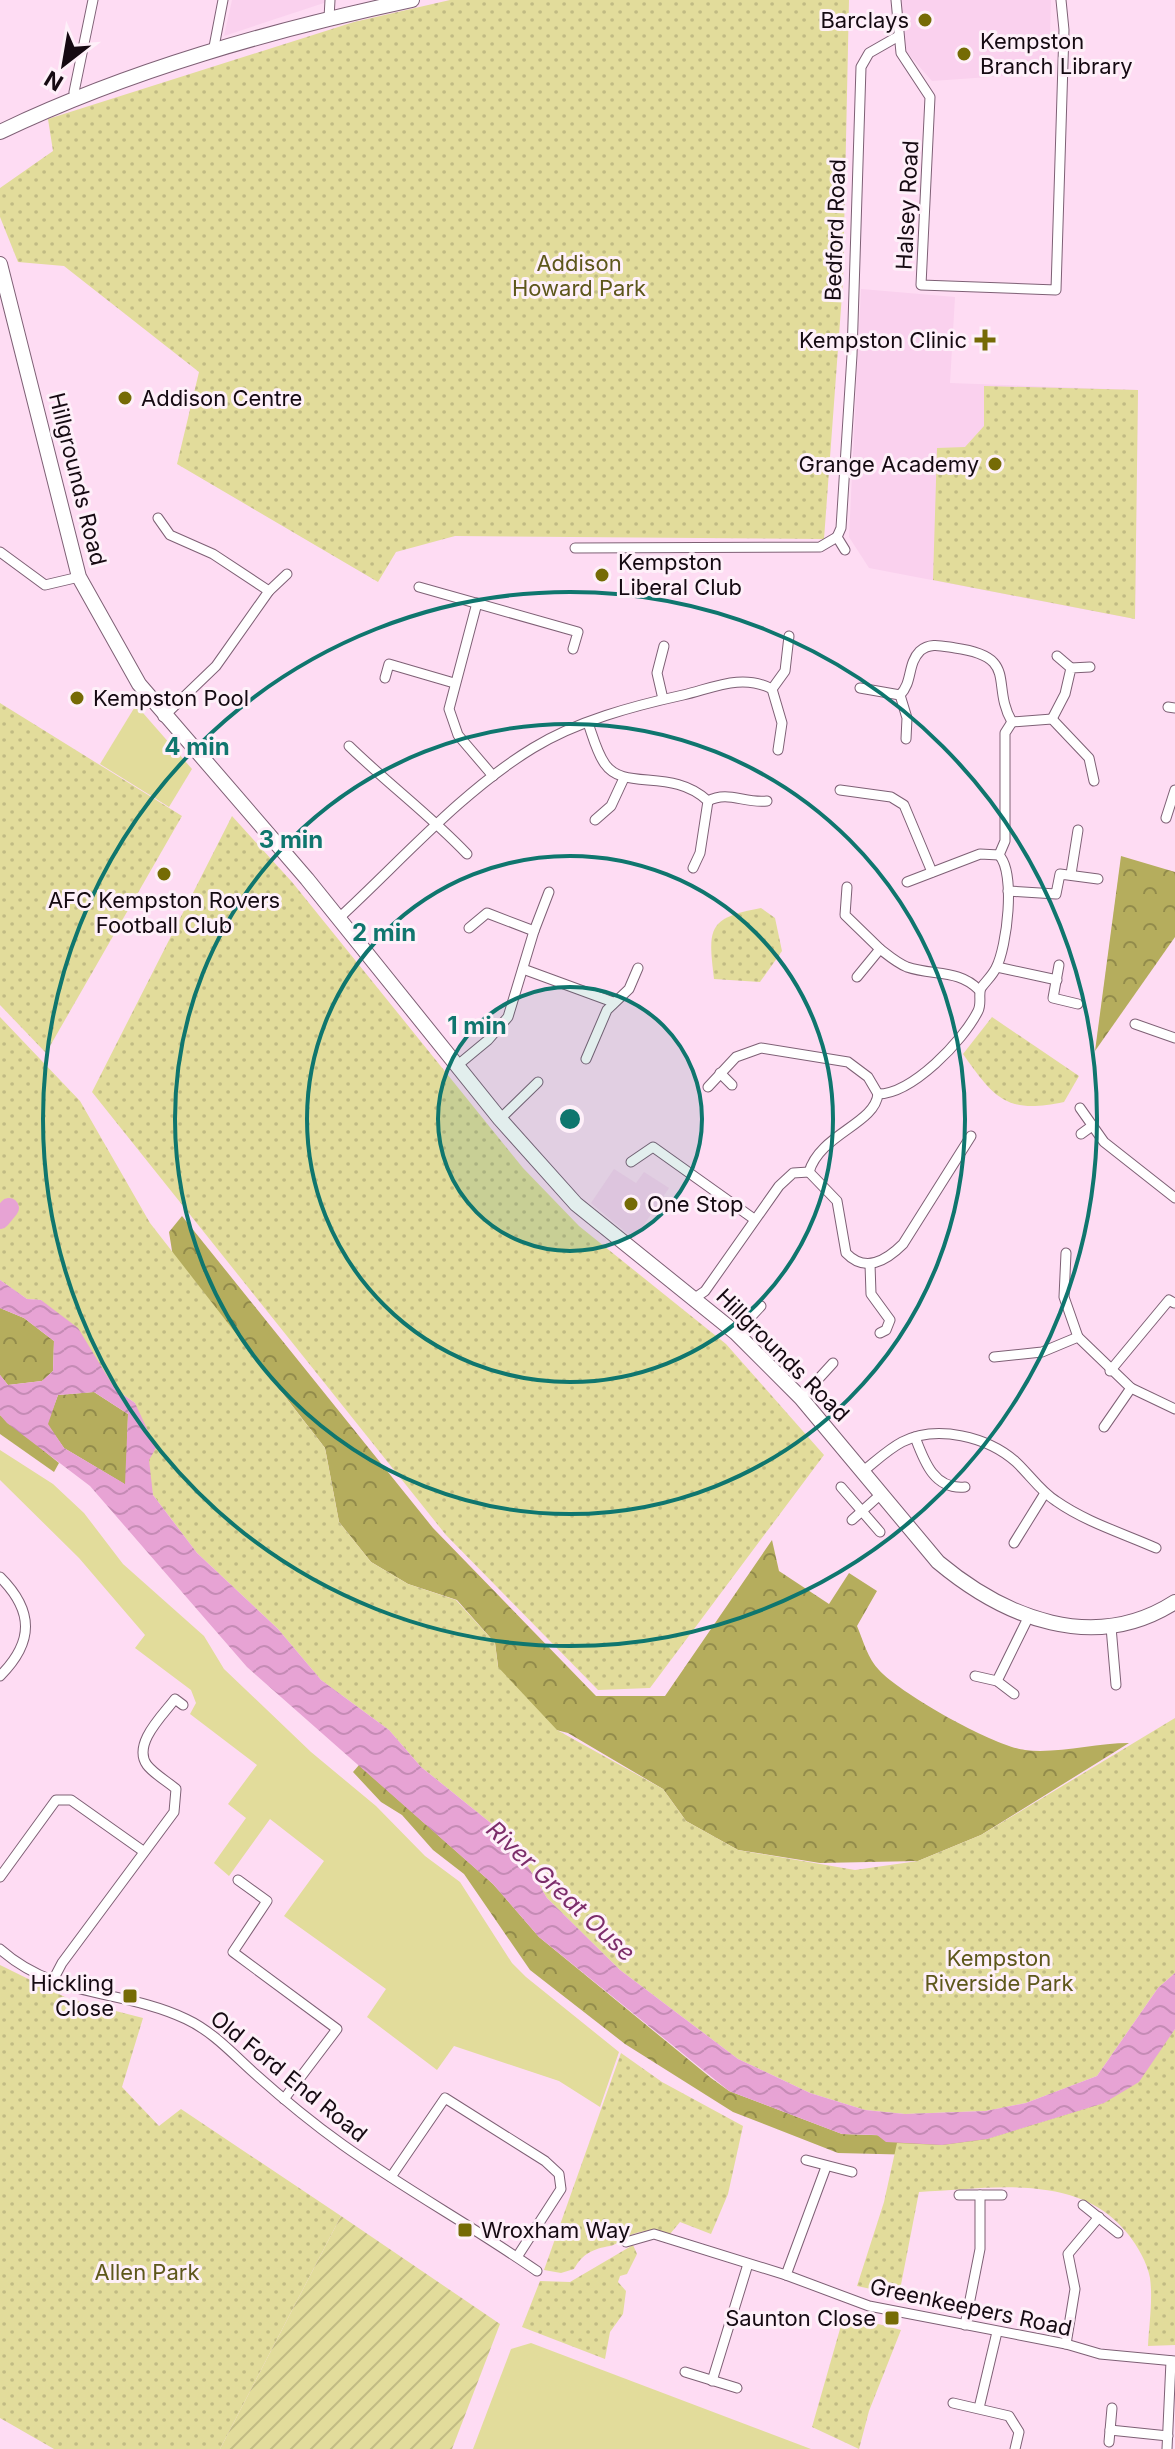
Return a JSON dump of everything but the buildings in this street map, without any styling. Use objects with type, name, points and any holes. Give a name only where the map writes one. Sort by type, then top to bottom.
[{"type":"street","points":[[76,99],[74,92],[93,0]]},
{"type":"street","points":[[213,52],[223,0]]},
{"type":"street","points":[[329,18],[330,0]]},
{"type":"street","points":[[0,132],[76,99],[213,52],[329,18],[412,0]]},
{"type":"street","name":"Halsey Road","points":[[896,0],[897,37],[901,53],[926,86],[930,97],[921,285],[1056,290],[1064,30],[1061,0]]},
{"type":"street","name":"Bedford Road","points":[[837,537],[841,528],[852,355],[861,67],[869,53],[897,37]]},
{"type":"street","name":"Hillgrounds Road","points":[[0,264],[79,577],[129,668],[163,717],[339,918],[500,1119],[576,1204],[618,1241],[736,1333],[801,1398],[938,1562],[984,1596],[1028,1618],[1070,1627],[1111,1627],[1154,1614],[1175,1602]]},
{"type":"street","points":[[158,518],[170,535],[213,554],[269,591]]},
{"type":"street","points":[[575,548],[820,547],[837,537],[845,550]]},
{"type":"street","points":[[0,552],[45,585],[79,577]]},
{"type":"street","points":[[163,717],[216,666],[269,591],[287,574]]},
{"type":"street","points":[[419,587],[578,632],[573,649]]},
{"type":"street","points":[[477,603],[449,709],[453,724],[493,776]]},
{"type":"street","points":[[772,689],[785,671],[789,636]]},
{"type":"street","points":[[878,1094],[902,1089],[953,1046],[980,1008],[979,990],[997,967],[1008,891],[1007,871],[999,855],[1005,841],[1005,733],[1012,722],[998,668],[981,654],[934,645],[916,655],[909,682],[900,695]]},
{"type":"street","points":[[663,699],[657,673],[664,646]]},
{"type":"street","points":[[1057,656],[1071,668],[1090,667]]},
{"type":"street","points":[[385,678],[389,664],[454,683]]},
{"type":"street","points":[[1052,719],[1065,694],[1071,668]]},
{"type":"street","points":[[339,918],[493,776],[534,747],[588,723],[734,681],[762,684],[772,689],[782,723],[778,750]]},
{"type":"street","points":[[860,688],[900,695]]},
{"type":"street","points":[[900,695],[907,718],[906,739]]},
{"type":"street","points":[[1012,722],[1052,719]]},
{"type":"street","points":[[1052,719],[1089,758],[1094,781]]},
{"type":"street","points":[[588,723],[606,767],[624,778],[680,782],[708,801]]},
{"type":"street","points":[[349,746],[439,825],[467,854]]},
{"type":"street","points":[[603,819],[624,778]]},
{"type":"street","points":[[840,790],[891,797],[904,805],[932,872]]},
{"type":"street","points":[[1166,818],[1175,790]]},
{"type":"street","points":[[708,801],[728,795],[751,803],[767,801]]},
{"type":"street","points":[[693,868],[704,855],[708,801]]},
{"type":"street","points":[[1071,874],[1078,830]]},
{"type":"street","points":[[907,882],[980,854],[999,855]]},
{"type":"street","points":[[1008,891],[1056,894],[1060,874],[1098,879]]},
{"type":"street","points":[[847,887],[845,915],[880,949],[906,967],[947,972],[972,983],[979,990]]},
{"type":"street","points":[[459,1064],[488,1040],[508,1017],[549,892]]},
{"type":"street","points":[[469,928],[487,913],[534,931]]},
{"type":"street","points":[[857,977],[880,949]]},
{"type":"street","points":[[1059,965],[1053,998],[1078,1004]]},
{"type":"street","points":[[997,967],[1057,980]]},
{"type":"street","points":[[586,1059],[613,1002],[629,989],[638,968]]},
{"type":"street","points":[[523,969],[613,1002]]},
{"type":"street","points":[[1135,1024],[1175,1038]]},
{"type":"street","points":[[708,1087],[736,1057],[750,1051],[774,1049],[848,1062],[868,1077],[878,1094]]},
{"type":"street","points":[[720,1073],[732,1085]]},
{"type":"street","points":[[500,1119],[538,1082]]},
{"type":"street","points":[[809,1172],[820,1149],[870,1111],[878,1094]]},
{"type":"street","points":[[1080,1108],[1104,1142],[1175,1198]]},
{"type":"street","points":[[1081,1134],[1092,1126]]},
{"type":"street","points":[[695,1298],[705,1291],[754,1219],[793,1173],[809,1172],[837,1201],[846,1253],[860,1264],[870,1264],[892,1255],[903,1244],[956,1150],[971,1136]]},
{"type":"street","points":[[631,1162],[653,1147],[754,1219]]},
{"type":"street","points":[[1066,1253],[1064,1297],[1078,1337],[1131,1388],[1175,1409]]},
{"type":"street","points":[[870,1264],[871,1294],[890,1320],[890,1325],[880,1333]]},
{"type":"street","points":[[1110,1371],[1169,1300],[1174,1303]]},
{"type":"street","points":[[736,1333],[761,1306]]},
{"type":"street","points":[[994,1357],[1042,1352],[1078,1337]]},
{"type":"street","points":[[801,1398],[833,1363]]},
{"type":"street","points":[[1104,1427],[1131,1388]]},
{"type":"street","points":[[862,1472],[901,1443],[915,1437],[951,1434],[984,1443],[1015,1461],[1045,1493],[1080,1516],[1156,1548]]},
{"type":"street","points":[[915,1437],[927,1467],[942,1482],[958,1491]]},
{"type":"street","points":[[841,1487],[880,1532]]},
{"type":"street","points":[[1014,1543],[1045,1493]]},
{"type":"street","points":[[852,1520],[881,1494]]},
{"type":"street","points":[[0,1577],[24,1609],[26,1636],[17,1659],[0,1676]]},
{"type":"street","points":[[997,1681],[1028,1618]]},
{"type":"street","points":[[1111,1627],[1118,1678]]},
{"type":"street","points":[[975,1676],[997,1681],[1014,1694]]},
{"type":"street","points":[[52,1982],[62,1963],[174,1812],[178,1801],[176,1789],[147,1764],[143,1753],[144,1741],[180,1698]]},
{"type":"street","points":[[0,1877],[56,1800],[71,1800],[143,1851]]},
{"type":"street","points":[[238,1880],[267,1901],[233,1952],[337,2029],[284,2099]]},
{"type":"street","name":"Old Ford End Road","points":[[0,1949],[30,1972],[52,1982],[187,2019],[207,2031],[284,2099],[391,2177],[537,2271]]},
{"type":"street","points":[[391,2177],[445,2098],[545,2161],[559,2174],[561,2189],[517,2257]]},
{"type":"street","points":[[806,2160],[852,2172]]},
{"type":"street","points":[[786,2275],[826,2167]]},
{"type":"street","points":[[959,2195],[1002,2195]]},
{"type":"street","points":[[965,2325],[980,2249],[980,2195]]},
{"type":"street","points":[[1083,2205],[1118,2233]]},
{"type":"street","points":[[1066,2344],[1075,2289],[1068,2254],[1099,2217]]},
{"type":"street","name":"Greenkeepers Road","points":[[626,2242],[654,2234],[786,2275],[869,2306],[1066,2344],[1125,2359],[1173,2361]]},
{"type":"street","points":[[712,2381],[748,2264]]},
{"type":"street","points":[[979,2408],[997,2332]]},
{"type":"street","points":[[1167,2449],[1173,2361]]},
{"type":"street","points":[[685,2372],[737,2388]]},
{"type":"street","points":[[953,2403],[1009,2416],[1016,2422],[1019,2432],[1015,2449]]},
{"type":"street","points":[[1109,2442],[1112,2408]]},
{"type":"street","points":[[1110,2430],[1168,2436]]},
{"type":"shaded area","points":[[232,0],[333,0],[224,36]]},
{"type":"shaded area","points":[[901,0],[1051,0],[1049,73],[932,81],[903,48]]},
{"type":"shaded area","name":"Grange Academy","points":[[861,289],[955,297],[950,383],[1138,390],[1135,619],[869,568],[849,537]]},
{"type":"shaded area","points":[[614,1169],[636,1183],[644,1172],[669,1188],[634,1239],[591,1203]]},
{"type":"green space","name":"Addison Howard Park","points":[[450,0],[849,0],[843,281],[824,539],[455,536],[396,552],[378,582],[177,464],[199,372],[64,266],[18,262],[0,217],[0,188],[53,151],[48,119],[354,22]]},
{"type":"green space","points":[[984,386],[1138,390],[1135,619],[933,580],[937,448],[965,447],[984,426]]},
{"type":"green space","points":[[0,703],[182,816],[46,1053],[0,1005]]},
{"type":"green space","points":[[136,705],[192,769],[169,807],[100,764]]},
{"type":"green space","points":[[232,816],[292,882],[523,1168],[579,1226],[726,1344],[824,1455],[650,1688],[598,1690],[446,1535],[92,1092]]},
{"type":"green space","points":[[1121,856],[1175,872],[1175,937],[1095,1051]]},
{"type":"green space","points":[[761,908],[775,918],[782,951],[760,982],[714,979],[711,948],[715,928],[730,916]]},
{"type":"green space","name":"Kempston Riverside Park","points":[[0,1017],[80,1101],[150,1223],[325,1448],[339,1522],[371,1562],[408,1584],[456,1600],[495,1643],[498,1667],[557,1730],[663,1789],[686,1821],[738,1850],[855,1870],[918,1861],[981,1835],[1175,1718],[1175,1973],[1158,1988],[1097,2076],[1026,2103],[986,2111],[905,2114],[865,2110],[810,2093],[738,2059],[620,1970],[547,1898],[512,1840],[421,1767],[389,1730],[321,1680],[278,1629],[197,1553],[153,1495],[135,1403],[115,1389],[41,1300],[27,1299],[0,1280]]},
{"type":"green space","points":[[992,1017],[1079,1076],[1064,1102],[1028,1106],[1015,1104],[984,1082],[963,1054]]},
{"type":"green space","points":[[182,1216],[433,1528],[596,1696],[665,1696],[772,1540],[779,1571],[829,1604],[849,1573],[877,1591],[857,1626],[872,1660],[890,1680],[948,1718],[992,1739],[1025,1750],[1050,1751],[1129,1743],[981,1835],[918,1861],[820,1863],[738,1850],[686,1821],[663,1789],[568,1733],[533,1724],[501,1689],[495,1643],[457,1600],[408,1584],[371,1562],[339,1522],[325,1448],[280,1390],[242,1388],[181,1307],[169,1232]]},
{"type":"green space","points":[[0,1308],[24,1318],[54,1341],[53,1371],[42,1381],[8,1385],[0,1375]]},
{"type":"green space","points":[[94,1392],[128,1414],[126,1485],[64,1448],[47,1424],[58,1395]]},
{"type":"green space","points":[[0,1415],[59,1463],[54,1472],[0,1434]]},
{"type":"green space","points":[[0,1450],[53,1484],[84,1513],[123,1564],[204,1636],[224,1669],[311,1752],[376,1806],[425,1856],[460,1882],[512,1963],[619,2052],[600,2107],[559,2081],[454,2046],[437,2070],[367,2017],[386,1989],[284,1916],[324,1861],[270,1819],[229,1876],[214,1863],[246,1818],[228,1804],[257,1765],[190,1714],[196,1703],[191,1690],[135,1648],[145,1635],[79,1558],[0,1480]]},
{"type":"green space","points":[[359,1765],[493,1884],[539,1937],[711,2078],[729,2091],[842,2134],[987,2139],[1104,2103],[1139,2082],[1175,2029],[1135,2102],[1040,2143],[919,2155],[838,2153],[733,2112],[625,2044],[530,1970],[464,1874],[433,1850],[402,1815],[381,1802],[353,1772]]},
{"type":"green space","name":"Allen Park","points":[[0,1965],[69,1999],[143,2018],[122,2087],[159,2126],[181,2109],[341,2216],[220,2449],[54,2449],[0,2418]]},
{"type":"green space","points":[[1175,2029],[1175,2345],[1148,2346],[1150,2278],[1142,2255],[1128,2234],[1108,2214],[1084,2200],[1059,2192],[1003,2187],[919,2192],[899,2295],[857,2286],[884,2202],[897,2143],[942,2145],[987,2139],[1104,2103],[1157,2052]]},
{"type":"green space","points":[[621,2053],[662,2082],[743,2126],[728,2194],[711,2234],[680,2222],[670,2234],[638,2233],[614,2245],[594,2250],[585,2255],[574,2269],[561,2273],[544,2270]]},
{"type":"green space","points":[[341,2216],[500,2324],[452,2449],[220,2449]]},
{"type":"green space","points":[[633,2245],[637,2254],[627,2274],[620,2276],[618,2282],[626,2291],[623,2314],[610,2332],[605,2359],[522,2327],[540,2281],[570,2282]]},
{"type":"green space","points":[[844,2315],[901,2330],[869,2411],[859,2449],[812,2427]]},
{"type":"green space","points":[[531,2343],[811,2449],[473,2449],[511,2349]]},
{"type":"water","points":[[0,1280],[27,1299],[41,1300],[78,1328],[115,1389],[135,1403],[156,1448],[149,1460],[153,1495],[197,1553],[278,1629],[321,1680],[389,1730],[421,1767],[512,1840],[547,1898],[620,1970],[738,2059],[810,2093],[865,2110],[905,2114],[986,2111],[1026,2103],[1097,2076],[1158,1988],[1175,1973],[1175,2029],[1139,2082],[1104,2103],[987,2139],[942,2145],[886,2142],[877,2135],[842,2134],[729,2091],[539,1937],[493,1884],[247,1667],[90,1486],[7,1423],[0,1415],[0,1375],[8,1385],[42,1381],[53,1371],[54,1341],[24,1318],[0,1308]],"holes":[[[94,1392],[128,1414],[125,1484],[64,1448],[48,1424],[58,1395]]]},
{"type":"waterway","points":[[0,1219],[9,1208]]},
{"type":"place","name":"Barclays","points":[[925,20]]},
{"type":"place","name":"Kempston Branch Library","points":[[964,54]]},
{"type":"place","name":"Kempston Clinic","points":[[985,340]]},
{"type":"place","name":"Addison Centre","points":[[125,398]]},
{"type":"place","name":"Grange Academy","points":[[995,464]]},
{"type":"place","name":"Kempston Liberal Club","points":[[602,575]]},
{"type":"place","name":"Kempston Pool","points":[[77,698]]},
{"type":"place","name":"AFC Kempston Rovers Football Club","points":[[164,874]]},
{"type":"place","name":"One Stop","points":[[631,1204]]},
{"type":"place","name":"Hickling Close","points":[[130,1996]]},
{"type":"place","name":"Wroxham Way","points":[[465,2230]]},
{"type":"place","name":"Saunton Close","points":[[892,2318]]},
{"type":"water label","name":"River Great Ouse","points":[[561,1891]]}]
